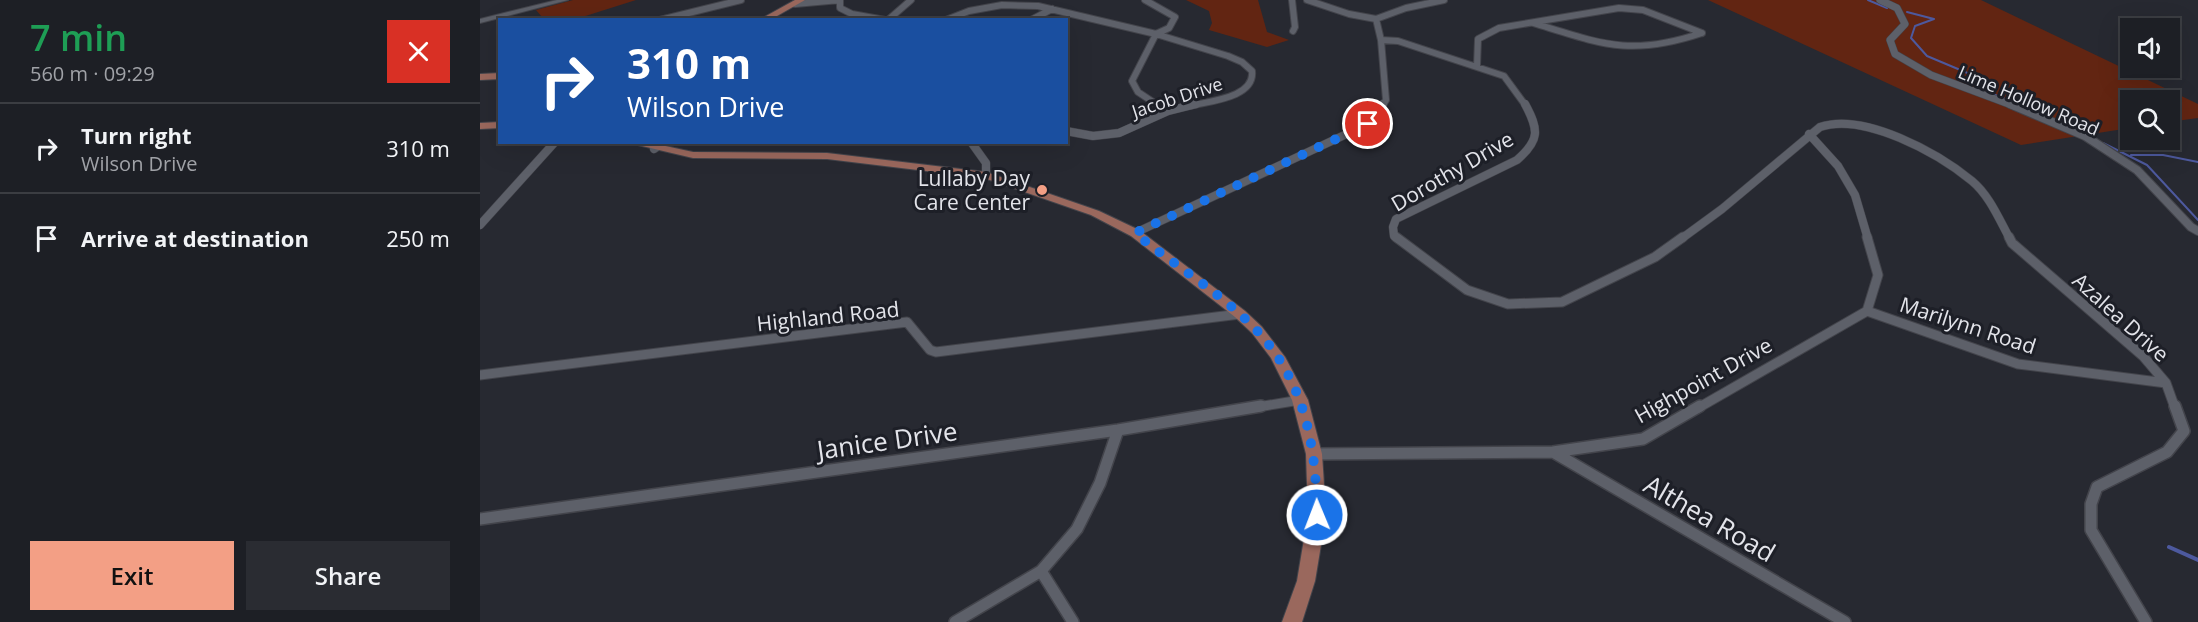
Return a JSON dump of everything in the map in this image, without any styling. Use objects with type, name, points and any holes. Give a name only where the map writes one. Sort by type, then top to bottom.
[{"type":"main road","points":[[480,21],[565,0]]},
{"type":"main road","points":[[768,18],[798,2]]},
{"type":"main road","points":[[480,77],[498,76]]},
{"type":"main road","points":[[480,126],[498,125]]},
{"type":"main road","points":[[659,146],[710,157],[791,154],[841,157],[986,175],[1095,213],[1135,233],[1240,314],[1257,330],[1278,357],[1300,400],[1314,454],[1317,515],[1306,581],[1292,622]]},
{"type":"street","points":[[668,18],[741,0]]},
{"type":"street","points":[[798,2],[840,0],[840,8],[847,12],[877,18]]},
{"type":"street","points":[[889,18],[911,0]]},
{"type":"street","points":[[1145,0],[1175,18],[1169,28],[1156,34],[1132,81],[1137,92],[1168,111]]},
{"type":"street","points":[[1292,0],[1295,27],[1293,31]]},
{"type":"street","points":[[1307,0],[1349,14],[1376,18],[1406,8],[1444,0]]},
{"type":"street","name":"Lime Hollow Road","points":[[1880,0],[1897,8],[1905,24],[1890,40],[1895,54],[1931,75],[2015,106],[2085,136],[2137,170],[2191,227],[2198,231]]},
{"type":"street","points":[[951,18],[969,11],[1019,4],[1052,9],[1156,34]]},
{"type":"street","points":[[1477,66],[1478,39],[1499,28],[1618,8],[1643,10],[1702,33],[1656,45],[1620,46],[1604,45],[1531,23]]},
{"type":"street","points":[[1035,18],[1052,9]]},
{"type":"street","points":[[1135,233],[1368,124],[1386,100],[1381,39],[1376,18]]},
{"type":"street","name":"Jacob Drive","points":[[1068,131],[1093,136],[1119,133],[1168,111],[1233,95],[1249,86],[1253,79],[1252,71],[1242,62],[1156,34]]},
{"type":"street","name":"Dorothy Drive","points":[[1381,39],[1398,40],[1504,76],[1514,85],[1536,127],[1535,138],[1527,151],[1517,160],[1396,219],[1393,227],[1395,236],[1467,290],[1509,304],[1562,302],[1655,257],[1722,209],[1809,134]]},
{"type":"street","name":"Azalea Drive","points":[[1809,134],[1829,124],[1855,124],[1906,141],[1959,170],[1985,195],[2012,243],[2142,356],[2166,383],[2184,431],[2167,452],[2097,488],[2091,504],[2091,530],[2146,622]]},
{"type":"street","points":[[1809,134],[1838,166],[1855,195],[1878,275],[1867,311]]},
{"type":"street","points":[[480,225],[553,144]]},
{"type":"street","points":[[972,144],[986,163],[986,175]]},
{"type":"street","name":"Marilynn Road","points":[[1867,311],[2018,364],[2166,383]]},
{"type":"street","name":"Highpoint Drive","points":[[1314,454],[1553,453],[1643,439],[1867,311]]},
{"type":"street","name":"Highland Road","points":[[480,375],[907,322],[930,350],[936,352],[1240,314]]},
{"type":"street","name":"Janice Drive","points":[[480,519],[1118,430],[1300,400]]},
{"type":"street","points":[[955,622],[1041,571],[1077,529],[1100,483],[1118,430]]},
{"type":"street","name":"Althea Road","points":[[1553,453],[1845,622]]},
{"type":"street","points":[[1041,571],[1073,622]]},
{"type":"shaded area","points":[[573,0],[636,0],[579,18],[538,18],[542,17],[536,10]]},
{"type":"shaded area","points":[[1186,0],[1258,0],[1267,32],[1289,40],[1267,47],[1209,30],[1212,23],[1209,11]]},
{"type":"shaded area","points":[[1708,0],[1981,0],[2120,67],[2120,78],[2144,78],[2169,90],[2120,90],[2120,130],[2021,145]]},
{"type":"shaded area","points":[[2180,95],[2198,104],[2198,118],[2180,120]]},
{"type":"waterway","points":[[1868,0],[1887,8]]},
{"type":"waterway","points":[[1907,12],[1934,19],[1915,26],[1911,38],[1927,56],[1977,77],[1990,93],[2010,101]]},
{"type":"waterway","points":[[2103,143],[2147,165],[2198,220]]},
{"type":"waterway","points":[[2131,155],[2163,155],[2198,162]]},
{"type":"waterway","points":[[2169,547],[2198,560]]},
{"type":"place","name":"Lullaby Day Care Center","points":[[1042,190]]},
{"type":"route","points":[[1317,515],[1314,454],[1309,428],[1291,378],[1278,357],[1257,330],[1240,314],[1135,233],[1368,124]]}]
